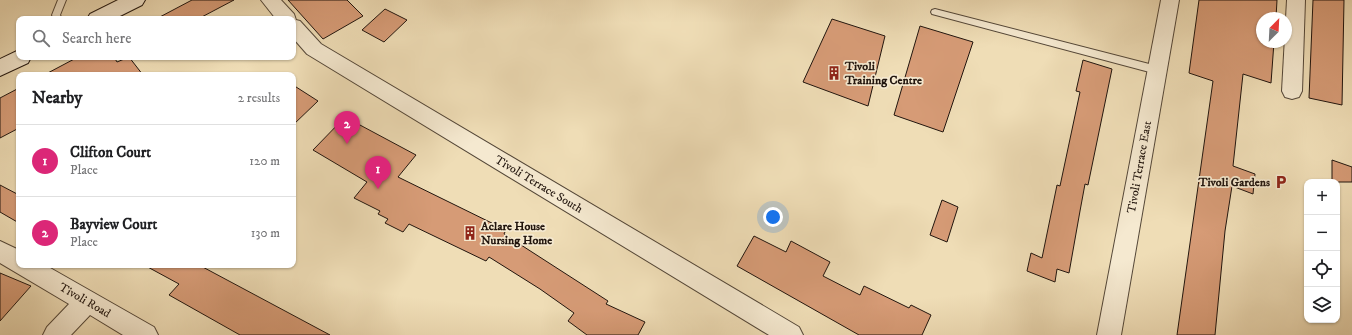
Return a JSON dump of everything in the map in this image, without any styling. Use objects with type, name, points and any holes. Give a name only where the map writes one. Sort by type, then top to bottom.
[{"type":"main road","points":[[103,16],[135,0]]},
{"type":"main road","points":[[0,68],[16,60]]},
{"type":"street","points":[[270,0],[284,16]]},
{"type":"street","name":"Tivoli Terrace East","points":[[1109,335],[1170,0]]},
{"type":"street","points":[[1292,91],[1296,0]]},
{"type":"street","name":"Tivoli Terrace South","points":[[296,29],[314,50],[791,335]]},
{"type":"street","points":[[0,251],[16,260]]},
{"type":"street","name":"Tivoli Road","points":[[29,268],[146,335]]},
{"type":"street","points":[[55,335],[88,301]]},
{"type":"lane","points":[[56,16],[62,0]]},
{"type":"lane","points":[[935,12],[1157,70]]},
{"type":"building","points":[[192,0],[234,0],[204,16],[162,16]]},
{"type":"building","points":[[288,0],[347,0],[363,16],[323,39]]},
{"type":"building","points":[[1199,0],[1277,0],[1276,12],[1256,12],[1256,48],[1274,48],[1271,83],[1243,74],[1233,166],[1255,174],[1253,194],[1232,186],[1225,231],[1215,335],[1177,335],[1213,81],[1189,73]]},
{"type":"building","points":[[1313,0],[1344,0],[1342,105],[1309,98]]},
{"type":"building","points":[[385,9],[407,20],[384,42],[362,30]]},
{"type":"building","points":[[832,19],[885,36],[868,106],[803,82]]},
{"type":"building","points":[[920,26],[973,42],[943,132],[894,115]]},
{"type":"building","points":[[72,60],[116,60],[117,62],[122,60],[131,60],[141,72],[50,72]]},
{"type":"building","points":[[1083,60],[1112,69],[1088,185],[1085,184],[1069,273],[1057,269],[1055,282],[1027,271],[1031,253],[1042,258],[1057,185],[1060,186],[1080,92],[1076,91]]},
{"type":"building","points":[[296,87],[318,101],[296,122]]},
{"type":"building","points":[[16,90],[16,130],[0,138],[0,98]]},
{"type":"building","points":[[345,117],[416,155],[398,177],[506,230],[504,234],[608,301],[606,304],[645,322],[638,335],[587,335],[568,321],[574,313],[540,289],[489,257],[486,261],[409,224],[403,232],[385,223],[388,219],[378,214],[380,211],[354,198],[367,182],[313,150]]},
{"type":"building","points":[[1332,160],[1352,167],[1352,182],[1340,182],[1340,179],[1332,179]]},
{"type":"building","points":[[0,185],[16,193],[16,221],[0,212]]},
{"type":"building","points":[[942,200],[958,207],[947,242],[930,235]]},
{"type":"building","points":[[754,236],[786,252],[791,241],[830,262],[823,276],[860,295],[864,286],[909,308],[911,305],[931,315],[922,335],[859,335],[737,266]]},
{"type":"building","points":[[150,268],[205,268],[330,335],[240,335],[169,295],[179,284]]},
{"type":"building","points":[[0,273],[31,286],[0,321]]},
{"type":"place","name":"Tivoli Training Centre","points":[[834,73]]},
{"type":"place","name":"Bayview Court","points":[[347,144]]},
{"type":"place","name":"Tivoli Gardens","points":[[1281,182]]},
{"type":"place","name":"Clifton Court","points":[[378,189]]},
{"type":"place","name":"Aclare House Nursing Home","points":[[470,233]]}]
